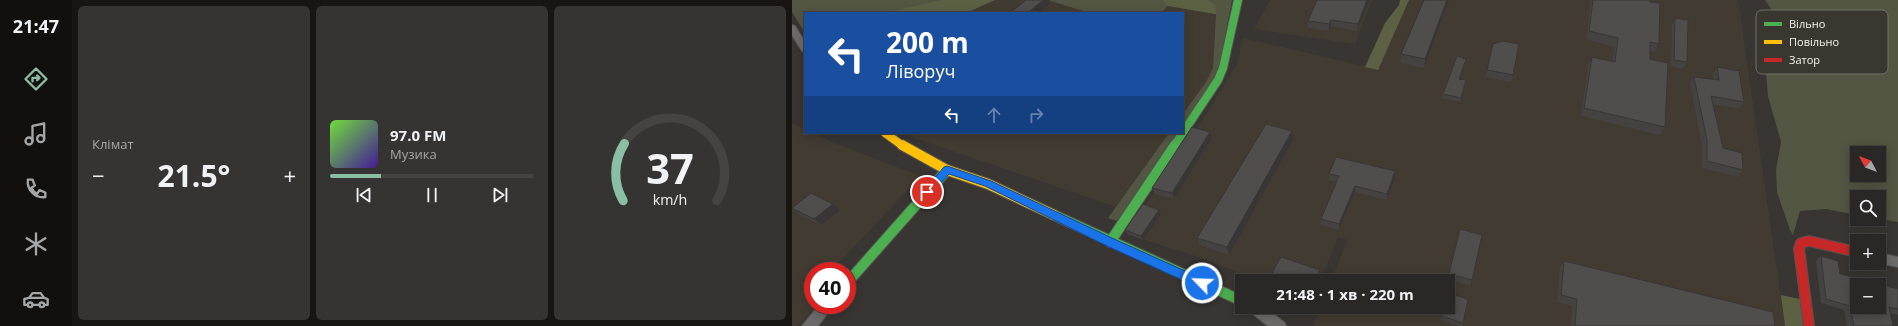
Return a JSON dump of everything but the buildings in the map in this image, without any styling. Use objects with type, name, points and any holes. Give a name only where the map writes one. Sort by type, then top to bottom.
[{"type":"street","points":[[1184,131],[1218,80],[1223,68],[1238,0]]},
{"type":"street","points":[[792,28],[804,47]]},
{"type":"street","points":[[886,134],[905,147],[947,170],[988,184],[1110,242],[1235,298]]},
{"type":"street","points":[[1110,242],[1182,134]]},
{"type":"street","points":[[856,273],[947,170]]},
{"type":"street","points":[[1809,326],[1799,250],[1801,243],[1809,241],[1850,250]]},
{"type":"street","points":[[1886,259],[1898,262]]},
{"type":"street","points":[[809,326],[819,314]]},
{"type":"street","points":[[1263,314],[1279,326]]},
{"type":"shaded area","points":[[958,0],[1048,0],[1086,12],[920,12]]},
{"type":"shaded area","points":[[1270,0],[1372,0],[1355,44],[1254,29]]},
{"type":"shaded area","points":[[1404,0],[1738,0],[1785,326],[1313,326],[1318,314],[1455,314],[1455,274],[1334,274],[1347,240],[1338,237],[1323,274],[1243,274],[1195,256],[1127,234],[1194,133],[1237,64],[1243,38],[1373,68]]},
{"type":"shaded area","points":[[1168,6],[1216,14],[1213,68],[1206,82],[1184,113],[1184,12],[1162,12]]},
{"type":"shaded area","points":[[792,123],[804,129],[804,134],[815,134],[839,145],[921,176],[840,262],[804,262],[804,314],[808,314],[797,326],[792,326]]},
{"type":"shaded area","points":[[911,134],[1168,134],[1116,207],[914,138]]},
{"type":"green space","points":[[792,0],[958,0],[920,12],[804,12],[804,31],[792,12]]},
{"type":"green space","points":[[943,0],[995,0],[968,12],[888,12]]},
{"type":"green space","points":[[1048,0],[1232,0],[1220,63],[1211,84],[1184,124],[1184,113],[1206,82],[1213,68],[1216,14],[1168,6],[1162,12],[1086,12]]},
{"type":"green space","points":[[1208,0],[1215,5],[1216,14],[1168,6],[1163,1]]},
{"type":"green space","points":[[1400,0],[1409,0],[1378,70],[1365,67],[1385,23],[1399,5]]},
{"type":"green space","points":[[1765,0],[1898,0],[1898,222],[1886,220],[1886,190],[1850,190],[1850,214],[1826,209],[1800,211],[1793,235],[1777,192],[1776,170],[1781,142],[1768,96],[1766,74],[1888,74],[1888,10],[1772,10]]},
{"type":"green space","points":[[1168,134],[1177,134],[1117,221],[1108,218]]},
{"type":"green space","points":[[1781,295],[1800,299],[1803,326],[1785,326]]},
{"type":"traffic: fast","points":[[1184,131],[1218,80],[1223,68],[1238,0]]},
{"type":"traffic: fast","points":[[1110,242],[1182,134]]},
{"type":"traffic: fast","points":[[856,273],[947,170]]},
{"type":"traffic: fast","points":[[1054,215],[1235,298]]},
{"type":"traffic: slow","points":[[886,134],[905,147],[947,170],[988,184],[1054,215]]},
{"type":"traffic: jam","points":[[1809,326],[1799,249],[1801,243],[1809,241],[1850,250]]},
{"type":"route","points":[[927,192],[947,170],[988,184],[1110,242],[1202,283]]}]
